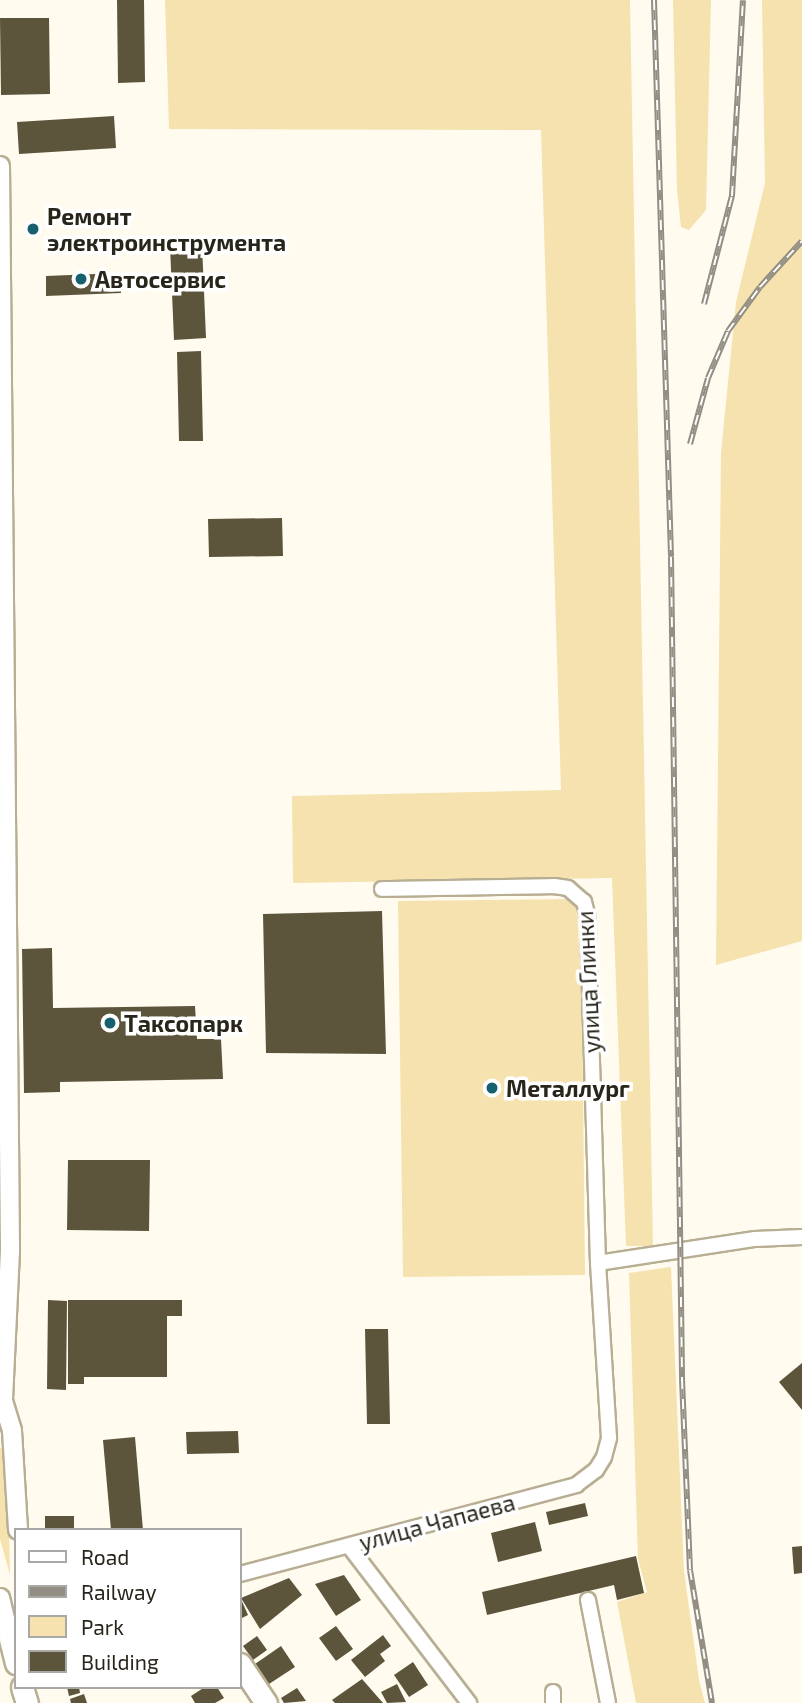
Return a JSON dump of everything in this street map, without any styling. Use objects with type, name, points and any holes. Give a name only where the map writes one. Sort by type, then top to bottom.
[{"type":"main road","points":[[10,1637],[14,1654]]},
{"type":"main road","points":[[242,1667],[266,1703]]},
{"type":"street","points":[[0,166],[5,1251],[2,1402],[12,1431],[18,1528]]},
{"type":"street","name":"улица Глинки","points":[[382,889],[554,886],[568,888],[584,902],[588,917],[598,1263],[608,1438]]},
{"type":"street","points":[[598,1263],[755,1239],[802,1237]]},
{"type":"street","name":"улица Чапаева","points":[[242,1573],[576,1485],[596,1470],[604,1457],[608,1438]]},
{"type":"street","points":[[349,1546],[469,1703]]},
{"type":"street","points":[[0,1598],[10,1637]]},
{"type":"street","points":[[588,1600],[608,1703]]},
{"type":"green space","points":[[165,0],[630,0],[653,1246],[626,1246],[612,878],[293,883],[292,796],[561,790],[541,130],[169,129]]},
{"type":"green space","points":[[673,0],[711,0],[706,210],[689,230],[681,227],[677,190]]},
{"type":"green space","points":[[762,0],[802,0],[802,941],[716,965],[721,453],[736,302],[765,183]]},
{"type":"green space","name":"Металлург","points":[[581,899],[585,1275],[403,1277],[398,901]]},
{"type":"green space","points":[[671,1267],[684,1571],[699,1680],[705,1703],[636,1703],[617,1602],[647,1592],[638,1559],[629,1273]]},
{"type":"green space","points":[[0,1447],[7,1450],[10,1575],[0,1539]]},
{"type":"building","points":[[117,0],[144,0],[145,82],[118,83]]},
{"type":"building","points":[[0,18],[49,18],[50,94],[1,95]]},
{"type":"building","points":[[114,116],[116,148],[19,154],[17,122]]},
{"type":"building","points":[[202,245],[206,338],[174,340],[170,246]]},
{"type":"building","points":[[120,273],[121,293],[46,296],[46,276]]},
{"type":"building","points":[[201,351],[203,441],[179,441],[177,352]]},
{"type":"building","points":[[282,518],[283,556],[209,557],[208,519]]},
{"type":"building","points":[[382,911],[386,1054],[266,1053],[263,914]]},
{"type":"building","name":"Таксопарк","points":[[52,948],[53,1008],[195,1006],[197,1039],[221,1039],[223,1079],[60,1082],[60,1092],[24,1093],[22,949]]},
{"type":"building","points":[[68,1160],[150,1160],[149,1231],[67,1230]]},
{"type":"building","points":[[48,1300],[67,1301],[66,1390],[47,1389]]},
{"type":"building","points":[[68,1300],[182,1300],[182,1316],[167,1316],[167,1377],[84,1377],[84,1384],[68,1384]]},
{"type":"building","points":[[365,1329],[388,1329],[390,1424],[367,1424]]},
{"type":"building","points":[[802,1363],[802,1410],[779,1382]]},
{"type":"building","points":[[238,1431],[239,1453],[187,1454],[186,1432]]},
{"type":"building","points":[[135,1437],[143,1528],[111,1528],[103,1440]]},
{"type":"building","points":[[585,1503],[588,1516],[549,1525],[546,1512]]},
{"type":"building","points":[[45,1516],[74,1516],[74,1528],[45,1528]]},
{"type":"building","points":[[535,1522],[542,1551],[498,1562],[491,1533]]},
{"type":"building","points":[[802,1546],[802,1573],[794,1574],[792,1547]]},
{"type":"building","points":[[636,1556],[644,1593],[617,1600],[614,1585],[487,1615],[482,1592]]},
{"type":"building","points":[[344,1575],[361,1600],[336,1616],[315,1584]]},
{"type":"building","points":[[289,1578],[302,1595],[260,1629],[242,1598]]},
{"type":"building","points":[[242,1602],[248,1615],[242,1618]]},
{"type":"building","points":[[336,1626],[353,1649],[336,1661],[319,1638]]},
{"type":"building","points":[[383,1635],[391,1646],[380,1654],[385,1661],[365,1677],[351,1660]]},
{"type":"building","points":[[257,1636],[267,1650],[253,1660],[243,1646]]},
{"type":"building","points":[[281,1646],[295,1667],[269,1684],[255,1664]]},
{"type":"building","points":[[413,1662],[428,1685],[409,1697],[394,1675]]},
{"type":"building","points":[[362,1679],[383,1703],[335,1703],[332,1700]]},
{"type":"building","points":[[397,1684],[406,1702],[387,1703],[381,1692]]},
{"type":"building","points":[[297,1688],[306,1701],[284,1703],[281,1698]]},
{"type":"building","points":[[67,1689],[79,1689],[80,1693],[69,1696]]},
{"type":"building","points":[[202,1689],[218,1689],[224,1698],[215,1703],[195,1703],[191,1696]]},
{"type":"building","points":[[84,1694],[87,1703],[71,1703],[70,1699]]},
{"type":"railway","points":[[654,0],[671,557],[682,1379],[690,1570],[712,1703]]},
{"type":"railway","points":[[704,304],[732,196],[743,0]]},
{"type":"railway","points":[[690,444],[708,378],[728,331],[760,287],[802,241]]},
{"type":"place","name":"Ремонт электроинструмента","points":[[33,229]]},
{"type":"place","name":"Автосервис","points":[[81,279]]},
{"type":"place","name":"Таксопарк","points":[[110,1023]]},
{"type":"place","name":"Металлург","points":[[492,1088]]}]
